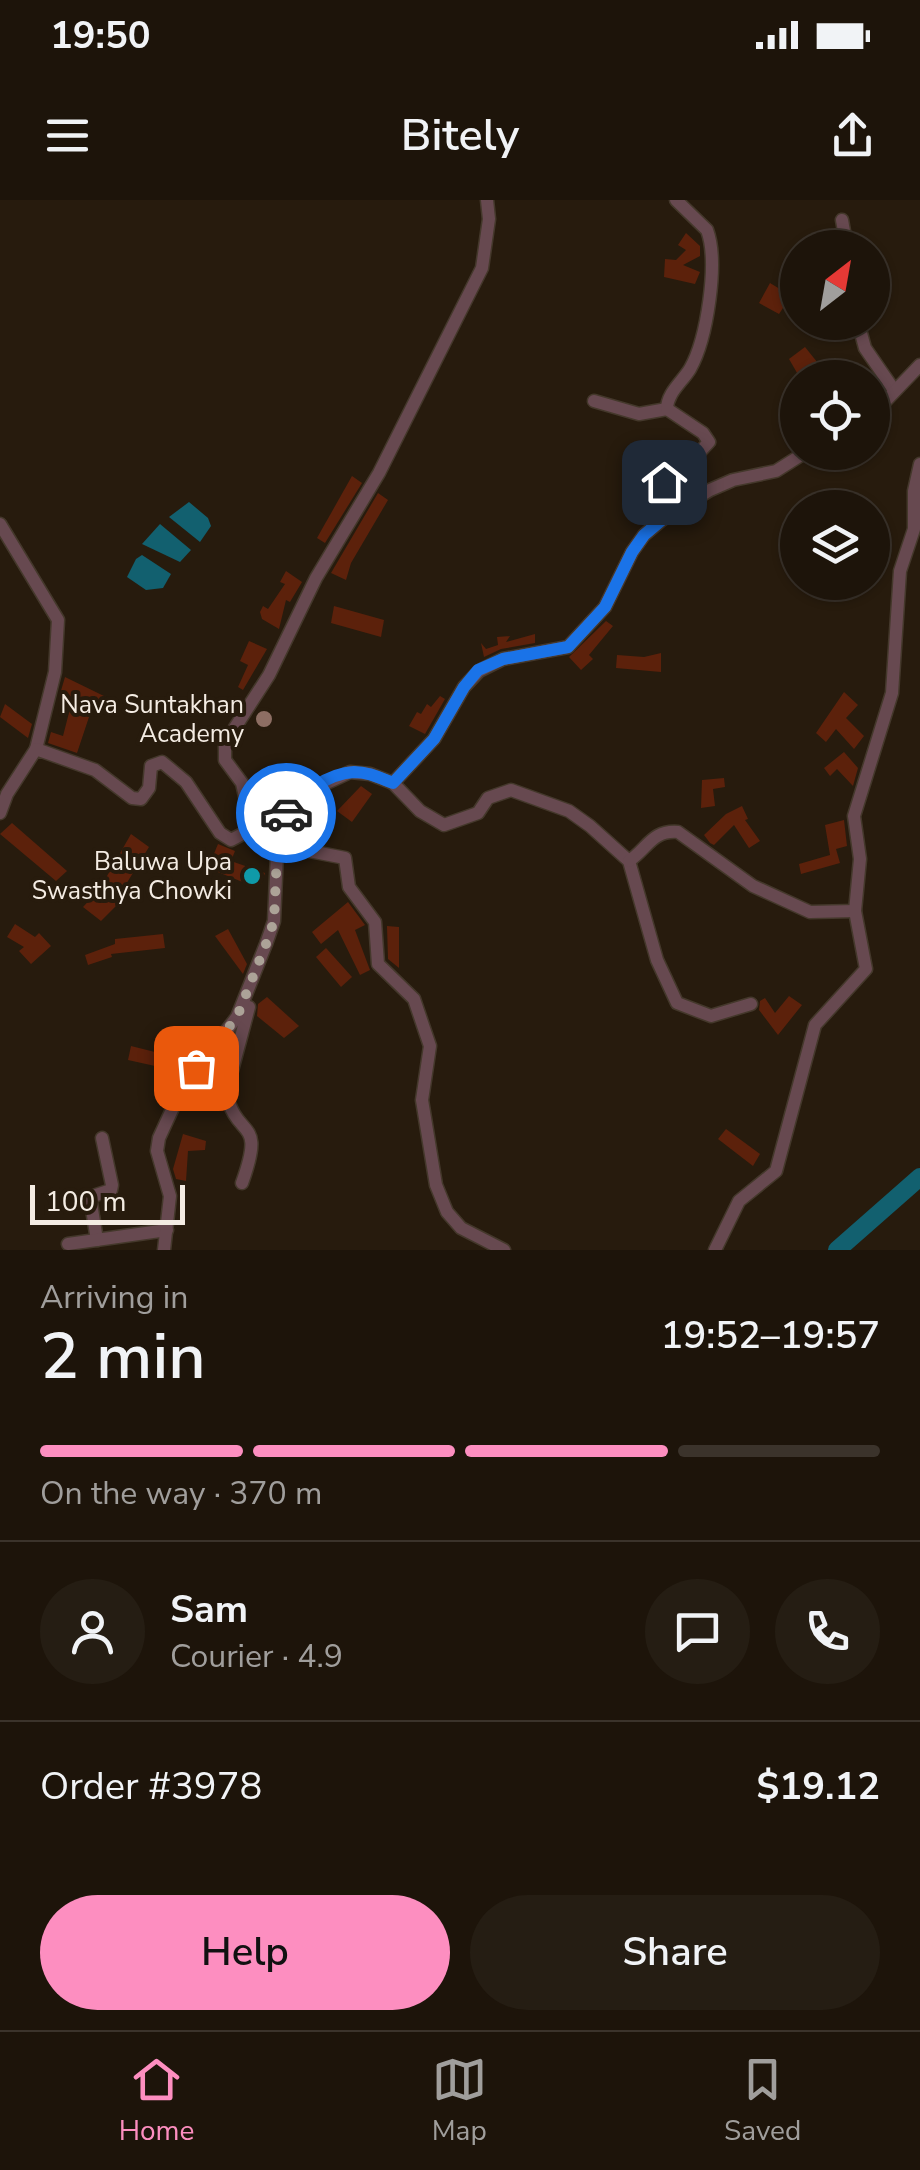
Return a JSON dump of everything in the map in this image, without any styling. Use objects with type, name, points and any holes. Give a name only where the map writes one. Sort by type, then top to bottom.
[{"type":"street","points":[[252,830],[242,784],[225,760],[225,743],[268,675],[316,578],[379,473],[482,268],[490,219],[486,200]]},
{"type":"street","points":[[666,408],[667,400],[695,358],[707,316],[710,237],[676,200]]},
{"type":"street","points":[[842,220],[844,230]]},
{"type":"street","points":[[863,340],[894,390]]},
{"type":"street","points":[[890,395],[920,365]]},
{"type":"street","points":[[594,401],[639,414],[666,408],[703,433],[709,442],[683,470],[650,495],[649,500],[663,519]]},
{"type":"street","points":[[715,1250],[740,1201],[776,1171],[815,1025],[866,969],[856,911],[860,859],[854,816],[892,693],[900,570],[914,529],[914,491],[920,464]]},
{"type":"street","points":[[393,783],[434,739],[478,670],[503,659],[568,647],[605,607],[632,552],[663,519],[733,480],[780,469]]},
{"type":"street","points":[[0,524],[58,620],[55,672],[36,750],[0,813]]},
{"type":"street","points":[[36,750],[95,770],[132,798],[141,800],[149,788],[151,766],[162,762],[186,782],[220,833],[231,840],[252,830],[278,832]]},
{"type":"street","points":[[164,1250],[170,1196],[157,1151],[160,1138],[182,1088],[237,1017],[274,921],[278,832],[297,796],[350,772],[370,774],[393,783],[420,812],[444,826],[478,813],[488,798],[499,791],[535,796],[590,826],[629,861],[658,960],[677,1003],[711,1016],[751,1004]]},
{"type":"street","points":[[629,861],[642,852],[653,836],[665,831],[678,832],[753,886],[810,912],[856,911]]},
{"type":"street","points":[[278,832],[284,846],[345,858],[349,887],[375,922],[378,964],[414,999],[430,1046],[422,1100],[436,1186],[447,1212],[461,1228],[504,1250]]},
{"type":"street","points":[[242,1184],[254,1145],[250,1130],[229,1105],[226,1093],[256,985],[257,965]]},
{"type":"street","points":[[97,1240],[90,1198],[111,1190],[112,1185],[102,1138]]},
{"type":"street","points":[[68,1244],[167,1230]]},
{"type":"water","points":[[189,502],[208,518],[211,526],[200,542],[169,517]]},
{"type":"water","points":[[160,524],[191,550],[180,562],[142,544]]},
{"type":"water","points":[[142,555],[171,574],[163,588],[146,590],[127,577]]},
{"type":"building","points":[[686,233],[700,246],[700,256],[683,265],[700,272],[695,284],[664,277],[665,259],[676,260],[686,250],[678,245]]},
{"type":"building","points":[[770,283],[780,289],[779,314],[759,303]]},
{"type":"building","points":[[805,347],[815,360],[790,360]]},
{"type":"building","points":[[352,476],[362,483],[325,543],[317,538]]},
{"type":"building","points":[[378,493],[388,500],[351,563],[346,580],[331,573]]},
{"type":"building","points":[[286,571],[302,582],[290,602],[286,600],[279,629],[262,619],[260,612],[263,606],[268,609],[285,584],[280,582]]},
{"type":"building","points":[[334,606],[384,620],[381,637],[331,623]]},
{"type":"building","points":[[606,621],[613,626],[589,655],[593,659],[581,670],[569,657]]},
{"type":"building","points":[[535,634],[535,643],[501,649],[484,657],[481,643],[486,649],[498,645],[497,637],[510,636],[506,642]]},
{"type":"building","points":[[249,641],[267,649],[243,690],[238,687],[248,665],[240,661]]},
{"type":"building","points":[[661,653],[661,672],[616,668],[617,655],[644,657]]},
{"type":"building","points":[[65,677],[106,697],[99,716],[91,711],[77,753],[48,743],[51,732],[63,736],[72,701],[60,694]]},
{"type":"building","points":[[844,692],[858,705],[846,718],[864,736],[854,749],[836,729],[826,742],[816,733]]},
{"type":"building","points":[[440,696],[445,699],[425,734],[409,726],[417,712],[421,714],[427,704],[431,707]]},
{"type":"building","points":[[5,704],[32,724],[28,738],[0,717]]},
{"type":"building","points":[[844,752],[858,768],[853,786],[837,769],[830,776],[824,768]]},
{"type":"building","points":[[724,778],[725,787],[713,789],[715,806],[701,808],[702,780]]},
{"type":"building","points":[[361,786],[372,794],[352,822],[337,811]]},
{"type":"building","points":[[742,806],[748,819],[745,820],[760,841],[749,848],[734,825],[714,845],[710,843],[704,835],[726,814]]},
{"type":"building","points":[[844,820],[847,846],[836,849],[840,863],[801,874],[799,864],[830,855],[825,825]]},
{"type":"building","points":[[12,823],[67,871],[56,881],[0,834]]},
{"type":"building","points":[[131,834],[149,847],[115,902],[118,904],[101,921],[83,907],[99,890]]},
{"type":"building","points":[[218,844],[235,851],[231,861],[265,873],[261,884],[247,878],[245,883],[208,868]]},
{"type":"building","points":[[348,902],[365,925],[355,930],[370,970],[360,975],[338,930],[321,944],[312,932]]},
{"type":"building","points":[[15,924],[35,937],[39,933],[51,946],[31,964],[19,951],[24,947],[7,937]]},
{"type":"building","points":[[387,926],[399,927],[399,968],[388,959]]},
{"type":"building","points":[[228,929],[247,964],[243,974],[215,936]]},
{"type":"building","points":[[163,934],[165,948],[111,954],[112,957],[88,965],[85,955],[115,944],[115,939]]},
{"type":"building","points":[[326,948],[352,977],[341,987],[316,957]]},
{"type":"building","points":[[789,996],[802,1005],[778,1035],[759,1010],[760,1001],[765,998],[775,1013]]},
{"type":"building","points":[[267,997],[299,1026],[284,1038],[257,1016],[258,1004]]},
{"type":"building","points":[[131,1046],[167,1055],[164,1068],[128,1060]]},
{"type":"building","points":[[726,1129],[760,1154],[753,1166],[718,1139]]},
{"type":"building","points":[[183,1134],[206,1141],[205,1150],[188,1151],[186,1181],[176,1179],[173,1169]]},
{"type":"waterway","points":[[837,1250],[920,1177]]},
{"type":"way so far","points":[[196,1068],[237,1017],[266,944],[274,921],[278,832],[286,813]]},
{"type":"place","name":"Nava Suntakhan Academy","points":[[264,719]]},
{"type":"place","name":"Baluwa Upa Swasthya Chowki","points":[[252,876]]},
{"type":"route","points":[[286,813],[297,796],[350,772],[370,774],[393,783],[434,739],[478,670],[503,659],[568,647],[605,607],[632,552],[663,519],[649,500],[652,491],[664,482]]}]
